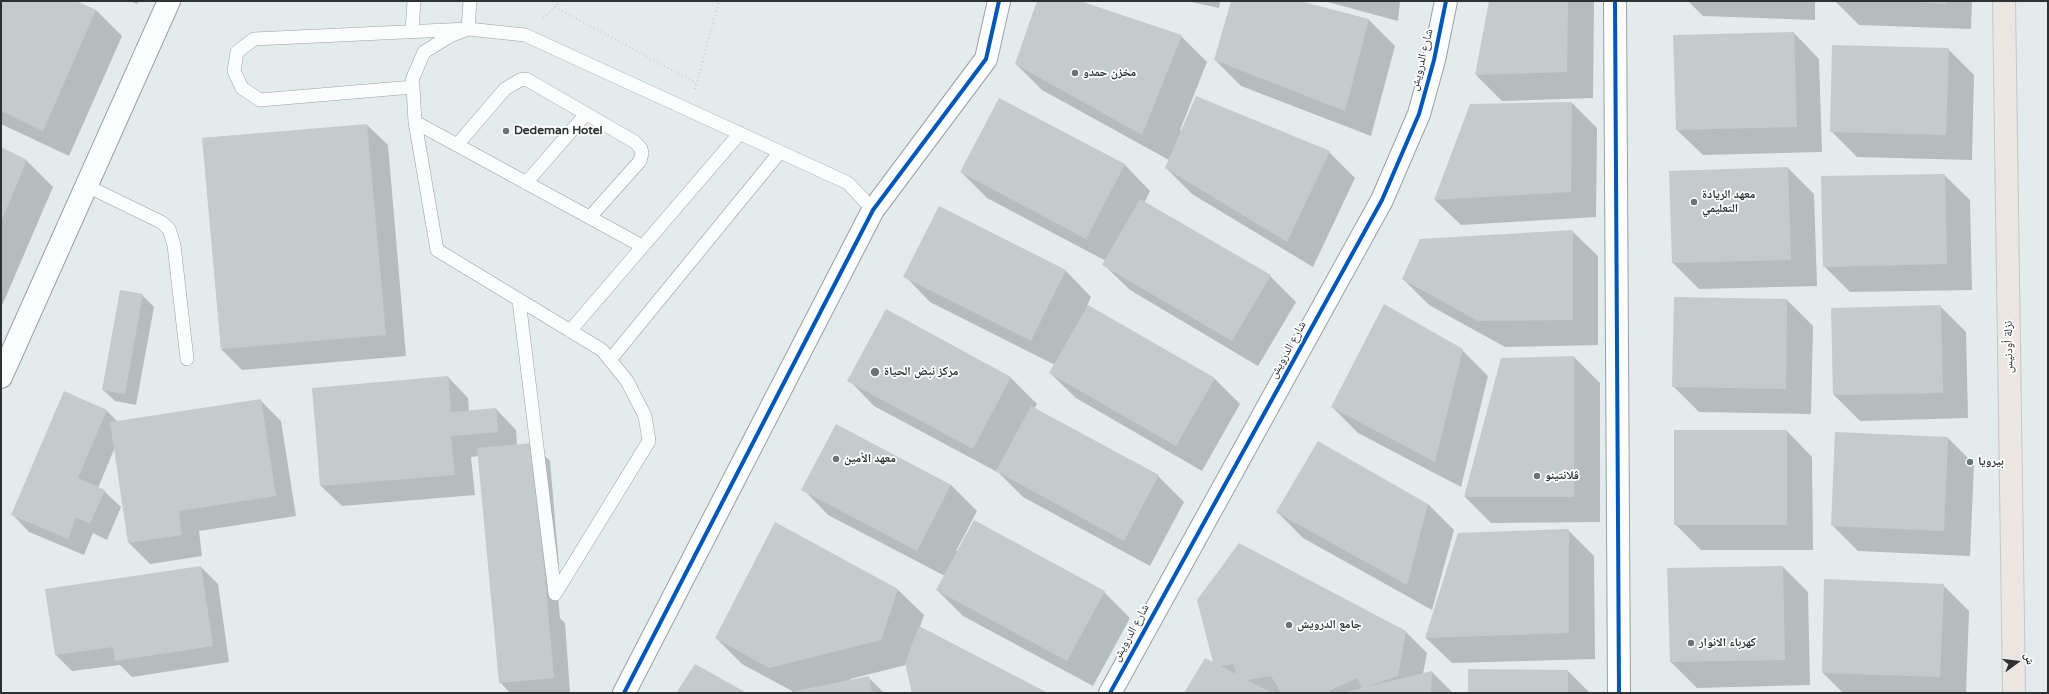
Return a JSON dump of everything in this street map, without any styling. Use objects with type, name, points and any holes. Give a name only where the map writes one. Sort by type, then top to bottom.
[{"type":"main road","name":"نزلة أودنيس","points":[[2004,1],[2014,693]]},
{"type":"street","points":[[1,377],[169,1]]},
{"type":"street","points":[[624,693],[873,210],[986,59],[999,1]]},
{"type":"street","name":"شارع الدرويش","points":[[1110,693],[1382,200],[1419,114],[1434,60],[1446,1]]},
{"type":"street","points":[[1616,1],[1618,693]]},
{"type":"lane","points":[[412,31],[414,1]]},
{"type":"lane","points":[[468,29],[470,1]]},
{"type":"lane","points":[[468,29],[450,36],[424,52],[412,80],[415,122],[437,250],[520,300],[570,331],[602,350],[627,381],[645,416],[650,441],[555,594],[520,300]]},
{"type":"lane","points":[[413,87],[260,100],[242,88],[234,71],[237,52],[254,39],[468,29],[525,35],[848,183],[873,210]]},
{"type":"lane","points":[[457,145],[506,90],[520,80],[526,80],[635,142],[642,153],[640,160],[590,217]]},
{"type":"lane","points":[[526,183],[586,114]]},
{"type":"lane","points":[[415,122],[642,246]]},
{"type":"lane","points":[[570,331],[740,133]]},
{"type":"lane","points":[[610,360],[780,152]]},
{"type":"lane","points":[[87,186],[161,222],[169,229],[174,245],[187,359]]},
{"type":"path","points":[[689,110],[719,1]]},
{"type":"path","points":[[555,7],[696,83]]},
{"type":"building","points":[[1,1],[76,1],[96,10],[43,131],[1,111]]},
{"type":"building","points":[[1037,1],[1080,1],[1182,35],[1142,135],[1015,64]]},
{"type":"building","points":[[1231,1],[1300,1],[1369,19],[1345,111],[1214,60]]},
{"type":"building","points":[[1489,1],[1568,1],[1567,72],[1475,75]]},
{"type":"building","points":[[1908,1],[1946,1],[1945,4]]},
{"type":"building","points":[[1794,32],[1797,127],[1676,130],[1673,35]]},
{"type":"building","points":[[1832,45],[1949,48],[1946,135],[1830,132]]},
{"type":"building","points":[[1196,96],[1330,151],[1287,242],[1165,168]]},
{"type":"building","points":[[999,98],[1125,164],[1086,239],[960,172]]},
{"type":"building","points":[[1572,102],[1571,192],[1434,200],[1470,104]]},
{"type":"building","points":[[367,124],[386,335],[221,349],[202,138]]},
{"type":"building","points":[[1,147],[27,160],[1,222]]},
{"type":"building","points":[[1788,167],[1791,260],[1672,263],[1669,171]]},
{"type":"building","points":[[1945,174],[1947,264],[1823,267],[1821,176]]},
{"type":"building","points":[[1140,199],[1271,275],[1232,341],[1102,265]]},
{"type":"building","points":[[939,206],[1066,270],[1031,341],[903,277]]},
{"type":"building","points":[[1573,230],[1573,320],[1478,321],[1402,279],[1420,239]]},
{"type":"building","points":[[120,290],[143,294],[125,394],[102,390]]},
{"type":"building","points":[[1674,297],[1787,299],[1786,389],[1672,387]]},
{"type":"building","points":[[1384,304],[1463,349],[1435,462],[1331,407]]},
{"type":"building","points":[[1088,305],[1215,378],[1176,446],[1049,373]]},
{"type":"building","points":[[1941,305],[1943,393],[1833,395],[1831,308]]},
{"type":"building","points":[[886,309],[1011,377],[973,449],[847,381]]},
{"type":"building","points":[[1574,356],[1574,497],[1464,497],[1501,358]]},
{"type":"building","points":[[448,376],[451,412],[496,408],[498,432],[451,436],[455,475],[320,486],[312,388]]},
{"type":"building","points":[[64,391],[107,410],[78,478],[105,490],[90,524],[76,517],[68,539],[11,515]]},
{"type":"building","points":[[261,399],[276,496],[179,511],[182,535],[128,543],[110,422]]},
{"type":"building","points":[[1031,406],[1159,475],[1124,541],[996,471]]},
{"type":"building","points":[[836,424],[951,485],[917,551],[801,490]]},
{"type":"building","points":[[1674,430],[1787,430],[1787,525],[1674,525]]},
{"type":"building","points":[[1835,432],[1948,437],[1944,531],[1831,526]]},
{"type":"building","points":[[1318,441],[1428,504],[1407,585],[1276,512]]},
{"type":"building","points":[[533,443],[554,678],[499,683],[477,448]]},
{"type":"building","points":[[974,520],[1105,591],[1067,661],[936,590]]},
{"type":"building","points":[[775,522],[898,589],[881,640],[769,668],[715,638]]},
{"type":"building","points":[[1569,529],[1569,633],[1425,638],[1458,533]]},
{"type":"building","points":[[1239,543],[1406,631],[1398,676],[1366,687],[1432,671],[1431,693],[1342,693],[1362,688],[1357,678],[1329,691],[1330,693],[1281,693],[1271,676],[1247,680],[1273,693],[1184,693],[1205,658],[1213,662],[1197,600]],"holes":[[[1233,664],[1236,674],[1221,666]]]},
{"type":"building","points":[[201,566],[213,646],[115,661],[113,647],[55,655],[45,589]]},
{"type":"building","points":[[1783,566],[1785,660],[1670,662],[1667,568]]},
{"type":"building","points":[[1824,579],[1944,584],[1940,677],[1822,673]]},
{"type":"building","points":[[919,626],[1048,693],[912,693],[905,663]]},
{"type":"building","points":[[695,664],[747,693],[676,693]]},
{"type":"building","points":[[1468,669],[1568,670],[1568,693],[1468,693]]},
{"type":"building","points":[[869,676],[872,693],[791,693],[791,692]]},
{"type":"cycle path","points":[[624,693],[873,210],[986,59],[999,1]]},
{"type":"cycle path","points":[[1110,693],[1382,200],[1419,114],[1434,60],[1446,1]]},
{"type":"cycle path","points":[[1615,1],[1619,693]]},
{"type":"place","name":"مخزن حمدو","points":[[1075,73]]},
{"type":"place","name":"Dedeman Hotel","points":[[506,131]]},
{"type":"place","name":"معهد الريادة التعليمي","points":[[1694,202]]},
{"type":"place","name":"مركز نبض الحياة","points":[[875,372]]},
{"type":"place","name":"معهد الأمين","points":[[836,459]]},
{"type":"place","name":"بيرويا","points":[[1970,462]]},
{"type":"place","name":"ڤلانتينو","points":[[1537,476]]},
{"type":"place","name":"جامع الدرويش","points":[[1289,625]]},
{"type":"place","name":"كهرباء الانوار","points":[[1691,643]]}]
